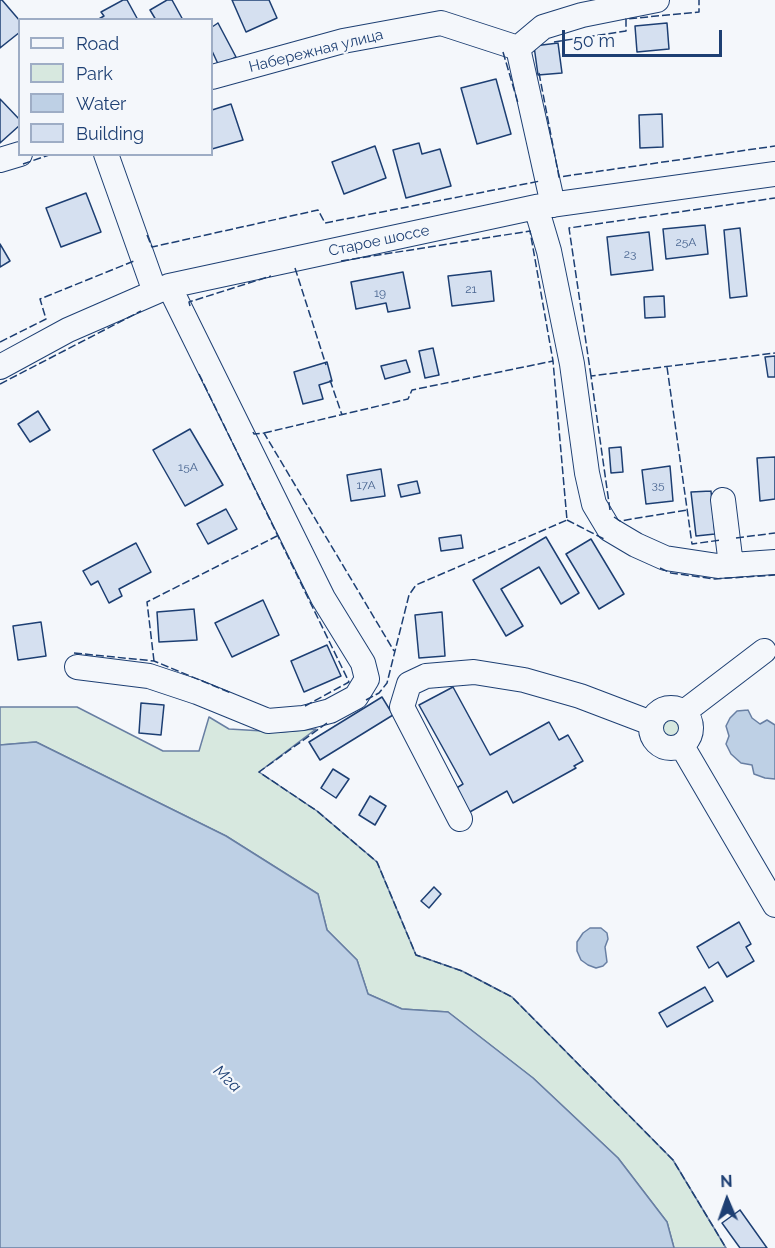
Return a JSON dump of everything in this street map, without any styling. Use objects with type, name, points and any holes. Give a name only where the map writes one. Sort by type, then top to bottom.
[{"type":"street","points":[[657,0],[582,15],[543,27],[518,48],[544,206],[549,251],[570,353],[587,473],[594,504],[609,529],[636,545],[665,558],[718,566],[775,562]]},
{"type":"street","name":"Набережная улица","points":[[213,77],[343,41],[441,23],[518,48]]},
{"type":"street","points":[[0,160],[18,155]]},
{"type":"street","points":[[77,667],[149,676],[197,692],[268,721],[303,718],[330,711],[356,697],[367,679],[363,663],[323,598],[162,289],[107,156]]},
{"type":"street","name":"Старое шоссе","points":[[0,367],[68,330],[162,289],[544,206],[775,174]]},
{"type":"street","points":[[723,500],[731,565]]},
{"type":"street","points":[[684,712],[764,651]]},
{"type":"street","points":[[460,819],[402,707],[409,684],[426,676],[474,672],[524,680],[580,696],[651,723]]},
{"type":"street","points":[[668,708],[676,708],[684,712],[692,726],[688,741],[682,746],[666,748],[659,745],[653,739],[651,723],[655,716],[668,708]]},
{"type":"street","points":[[682,746],[775,904]]},
{"type":"green space","points":[[0,707],[77,707],[163,751],[199,751],[209,717],[229,729],[280,732],[316,729],[259,772],[317,811],[377,862],[416,955],[462,971],[512,997],[673,1160],[726,1248],[674,1248],[667,1222],[618,1158],[533,1078],[448,1012],[402,1009],[368,994],[357,960],[327,930],[318,894],[226,836],[36,742],[0,745]]},
{"type":"green space","points":[[671,715],[681,719],[685,729],[681,739],[671,743],[661,739],[657,729],[661,719]]},
{"type":"water","points":[[748,710],[752,718],[760,724],[767,720],[775,725],[775,779],[754,774],[752,765],[741,763],[731,754],[726,744],[729,736],[726,726],[730,718],[737,711]]},
{"type":"water","name":"Мга","points":[[36,742],[226,836],[318,894],[327,930],[357,960],[368,994],[402,1009],[448,1012],[533,1078],[618,1158],[667,1222],[674,1248],[0,1248],[0,745]]},
{"type":"water","points":[[590,928],[601,928],[607,933],[608,939],[605,947],[607,962],[596,968],[581,960],[577,951],[577,942]]},
{"type":"building","points":[[0,0],[2,0],[18,19],[18,34],[0,48]]},
{"type":"building","points":[[127,0],[137,18],[100,18],[104,16],[101,12]]},
{"type":"building","points":[[167,0],[172,0],[182,18],[155,18],[150,10]]},
{"type":"building","points":[[232,0],[269,0],[277,18],[246,32]]},
{"type":"building","points":[[218,23],[236,57],[219,66],[213,53],[213,26]]},
{"type":"building","points":[[667,23],[669,49],[637,52],[635,26]]},
{"type":"building","points":[[558,43],[562,73],[538,75],[534,46]]},
{"type":"building","points":[[496,79],[511,134],[477,144],[461,88]]},
{"type":"building","points":[[0,99],[18,118],[18,127],[0,143]]},
{"type":"building","points":[[231,104],[243,140],[213,149],[213,110]]},
{"type":"building","points":[[662,114],[663,147],[640,148],[639,115]]},
{"type":"building","points":[[419,143],[422,154],[440,149],[451,186],[406,198],[393,150]]},
{"type":"building","points":[[375,146],[386,178],[344,194],[332,162]]},
{"type":"building","points":[[86,193],[101,232],[61,247],[46,208]]},
{"type":"building","points":[[705,225],[708,254],[666,259],[663,229]]},
{"type":"building","points":[[740,228],[747,296],[730,298],[724,230]]},
{"type":"building","points":[[649,232],[653,270],[611,275],[607,237]]},
{"type":"building","points":[[0,244],[10,261],[0,267]]},
{"type":"building","points":[[491,271],[494,301],[452,306],[448,276]]},
{"type":"building","points":[[403,272],[410,308],[388,312],[386,303],[356,309],[351,282]]},
{"type":"building","points":[[664,296],[665,317],[645,318],[644,297]]},
{"type":"building","points":[[433,348],[439,375],[425,378],[419,351]]},
{"type":"building","points":[[775,356],[775,377],[768,377],[765,357]]},
{"type":"building","points":[[406,360],[410,372],[385,379],[381,366]]},
{"type":"building","points":[[327,362],[332,381],[319,385],[323,399],[303,404],[294,372]]},
{"type":"building","points":[[38,411],[50,430],[30,442],[18,424]]},
{"type":"building","points":[[190,429],[223,485],[185,506],[153,450]]},
{"type":"building","points":[[621,447],[623,472],[611,473],[609,448]]},
{"type":"building","points":[[775,457],[775,499],[760,501],[757,458]]},
{"type":"building","points":[[670,466],[673,501],[646,504],[642,470]]},
{"type":"building","points":[[381,469],[385,496],[351,501],[347,475]]},
{"type":"building","points":[[417,481],[420,493],[401,497],[398,485]]},
{"type":"building","points":[[711,491],[715,534],[696,536],[691,492]]},
{"type":"building","points":[[226,509],[237,529],[208,544],[197,524]]},
{"type":"building","points":[[461,535],[463,548],[441,551],[439,538]]},
{"type":"building","points":[[546,537],[579,593],[561,604],[539,567],[501,589],[523,626],[506,636],[473,580]]},
{"type":"building","points":[[591,539],[624,594],[599,609],[566,554]]},
{"type":"building","points":[[136,543],[151,572],[119,589],[122,596],[109,603],[98,581],[91,585],[83,571]]},
{"type":"building","points":[[263,600],[279,635],[232,657],[215,623]]},
{"type":"building","points":[[194,609],[197,640],[159,642],[157,612]]},
{"type":"building","points":[[442,612],[445,656],[419,658],[415,615]]},
{"type":"building","points":[[41,622],[46,656],[18,660],[13,626]]},
{"type":"building","points":[[327,645],[341,676],[304,692],[291,661]]},
{"type":"building","points":[[453,687],[490,755],[549,722],[559,740],[568,735],[583,761],[574,766],[576,768],[513,803],[507,791],[468,813],[455,789],[463,784],[419,705]]},
{"type":"building","points":[[382,697],[393,715],[320,760],[309,742]]},
{"type":"building","points":[[141,703],[164,705],[161,735],[139,733]]},
{"type":"building","points":[[333,769],[349,779],[336,798],[321,788]]},
{"type":"building","points":[[370,796],[386,806],[375,825],[359,815]]},
{"type":"building","points":[[434,887],[441,894],[429,908],[421,901]]},
{"type":"building","points":[[739,922],[751,944],[746,947],[754,961],[727,977],[718,962],[709,968],[697,947]]},
{"type":"building","points":[[705,987],[713,1001],[667,1027],[659,1013]]},
{"type":"building","points":[[740,1210],[767,1248],[740,1248],[722,1223]]},
{"type":"fence","points":[[554,42],[626,31],[626,19],[699,12],[699,0]]},
{"type":"fence","points":[[503,52],[518,103]]},
{"type":"fence","points":[[539,73],[559,177],[775,146]]},
{"type":"fence","points":[[23,164],[46,156]]},
{"type":"fence","points":[[147,235],[152,247],[318,210],[325,223],[540,181]]},
{"type":"fence","points":[[591,376],[569,228],[775,198]]},
{"type":"fence","points":[[341,261],[530,231],[553,361],[567,520]]},
{"type":"fence","points":[[0,342],[46,319],[40,299],[134,261]]},
{"type":"fence","points":[[295,268],[326,365]]},
{"type":"fence","points":[[190,306],[189,302],[271,276]]},
{"type":"fence","points":[[0,384],[141,311]]},
{"type":"fence","points":[[610,510],[591,376],[775,353]]},
{"type":"fence","points":[[264,433],[408,399],[412,390],[553,361]]},
{"type":"fence","points":[[667,367],[692,544],[721,540]]},
{"type":"fence","points":[[199,374],[349,682],[305,706]]},
{"type":"fence","points":[[330,380],[342,415]]},
{"type":"fence","points":[[253,432],[254,434],[264,433],[394,651]]},
{"type":"fence","points":[[614,517],[620,521],[687,510]]},
{"type":"fence","points":[[567,520],[604,539]]},
{"type":"fence","points":[[366,700],[379,693],[387,683],[409,595],[416,585],[567,520]]},
{"type":"fence","points":[[736,538],[775,533]]},
{"type":"fence","points":[[154,661],[147,602],[277,536]]},
{"type":"fence","points":[[660,568],[671,573],[715,579],[775,575]]},
{"type":"fence","points":[[74,653],[154,661],[231,693]]},
{"type":"fence","points":[[327,723],[259,772],[317,811],[377,862],[416,955],[462,971],[512,997],[673,1160],[726,1248]]}]
